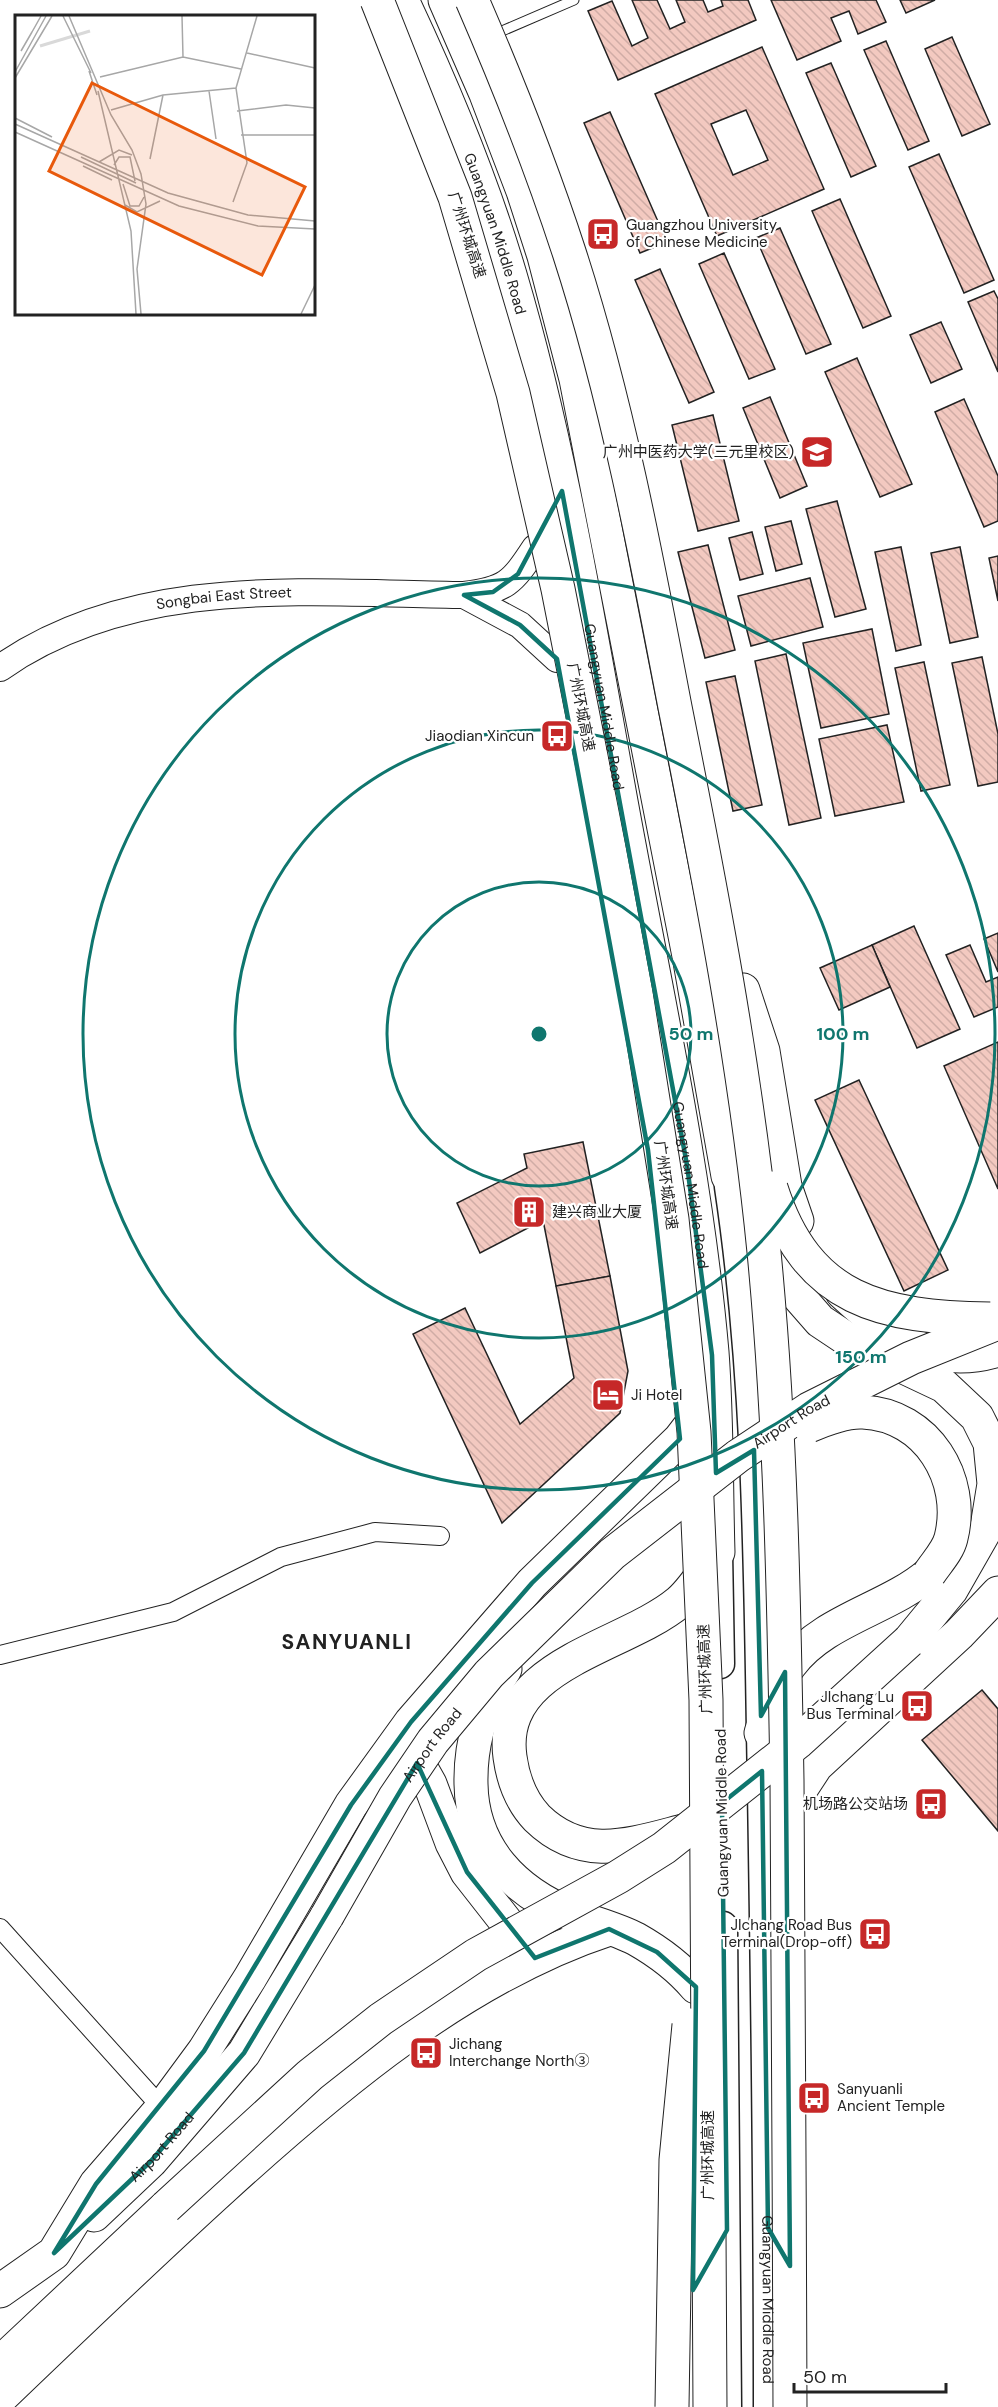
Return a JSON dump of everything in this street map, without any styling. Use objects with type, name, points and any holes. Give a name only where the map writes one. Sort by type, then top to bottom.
[{"type":"highway","name":"Guangyuan Middle Road","points":[[402,0],[457,124],[490,213],[543,395],[611,746],[674,1089],[697,1233],[712,1355],[718,1552]]},
{"type":"highway","name":"Guangyuan Middle Road","points":[[445,0],[505,140],[544,256],[592,455],[689,956],[728,1176]]},
{"type":"highway","points":[[472,0],[511,91],[545,183],[570,257],[605,380],[652,588],[704,847],[753,1158],[775,1375],[782,1542],[788,1910],[790,2407]]},
{"type":"highway","name":"广州环城高速","points":[[370,6],[455,197],[513,393],[558,589],[636,993],[672,1219],[694,1432],[705,1677],[710,2407]]},
{"type":"highway","points":[[743,990],[771,1188],[790,1237],[830,1281],[855,1297],[909,1315],[998,1321]]},
{"type":"highway","points":[[743,990],[763,1052],[784,1186],[796,1219],[816,1257],[840,1290],[882,1328],[898,1338],[922,1349],[959,1358],[974,1357],[998,1350]]},
{"type":"highway","points":[[728,1176],[770,1258],[785,1281],[820,1321],[853,1343],[944,1386],[977,1418],[990,1443],[994,1484],[992,1513],[964,1571],[909,1641]]},
{"type":"highway","name":"Airport Road","points":[[0,2311],[54,2253],[151,2161],[215,2089],[269,2016],[389,1807],[433,1741],[489,1674],[526,1637],[612,1554],[738,1456],[787,1423],[835,1396],[948,1342],[998,1321]]},
{"type":"highway","points":[[0,2291],[54,2253],[96,2184],[162,2108],[204,2051],[256,1968],[351,1805],[393,1745],[499,1617],[680,1439],[698,1408],[712,1355]]},
{"type":"highway","points":[[738,1456],[820,1421],[860,1412],[873,1413],[895,1421],[916,1433],[935,1450],[951,1478],[954,1515],[950,1541],[930,1574],[912,1589],[830,1631],[797,1656],[777,1687],[761,1733]]},
{"type":"highway","points":[[0,2363],[166,2206],[310,2075],[381,2019],[460,1965],[646,1861],[688,1830],[837,1708],[909,1641],[998,1549]]},
{"type":"highway","points":[[688,1830],[613,1848],[595,1847],[556,1833],[536,1817],[518,1791],[509,1751],[515,1713],[522,1698],[537,1682],[680,1601],[718,1552]]},
{"type":"highway","points":[[799,1792],[816,1766],[958,1634],[998,1593]]},
{"type":"highway","points":[[526,1637],[484,1705],[474,1744],[471,1773],[472,1806],[486,1847],[508,1876],[525,1890],[546,1904],[634,1938],[680,1968],[696,1987]]},
{"type":"highway","points":[[393,1745],[421,1768],[430,1784],[452,1843],[467,1872],[535,1958]]},
{"type":"highway","points":[[672,2407],[676,2160],[708,1856]]},
{"type":"highway","points":[[0,2398],[209,2201],[340,2086],[436,2017],[535,1958],[609,1929]]},
{"type":"main road","points":[[488,0],[558,179],[606,333],[648,501],[702,765],[743,990]]},
{"type":"main road","points":[[370,6],[459,252],[506,420],[535,548],[629,1040],[660,1232],[680,1439]]},
{"type":"main road","points":[[535,548],[562,491]]},
{"type":"main road","points":[[557,659],[589,700],[611,746]]},
{"type":"main road","points":[[642,713],[702,765]]},
{"type":"main road","points":[[593,842],[642,920]]},
{"type":"main road","points":[[689,956],[727,899]]},
{"type":"main road","points":[[629,1040],[674,1089]]},
{"type":"main road","name":"Guangyuan Middle Road","points":[[728,1176],[746,1316],[759,1570],[765,1903],[768,2407]]},
{"type":"main road","name":"Guangyuan Middle Road","points":[[718,1552],[726,2069],[727,2407]]},
{"type":"main road","points":[[766,2057],[798,1966],[765,1903],[799,1792]]},
{"type":"main road","points":[[798,2407],[799,1792]]},
{"type":"main road","points":[[696,1987],[726,2069]]},
{"type":"main road","points":[[694,2407],[696,1987]]},
{"type":"main road","points":[[768,2228],[797,2279]]},
{"type":"main road","points":[[693,2290],[727,2230]]},
{"type":"street","name":"Songbai East Street","points":[[0,668],[49,640],[88,623],[144,607],[192,599],[250,594],[464,595],[493,592],[518,574],[535,548]]},
{"type":"street","points":[[464,595],[520,625],[557,659]]},
{"type":"street","points":[[0,1654],[173,1612],[281,1557],[375,1532],[440,1536]]},
{"type":"street","points":[[0,1928],[162,2108]]},
{"type":"lane","points":[[502,31],[574,0]]},
{"type":"highlighted area","points":[[562,491],[687,1165],[712,1355],[716,1473],[754,1450],[761,1716],[785,1672],[790,2266],[768,2228],[762,1771],[722,1803],[727,2230],[693,2290],[696,1987],[657,1952],[609,1929],[535,1958],[467,1872],[417,1763],[244,2053],[151,2161],[54,2253],[96,2184],[204,2051],[351,1805],[411,1722],[532,1583],[680,1439],[648,1150],[557,659],[520,625],[464,595],[493,592],[518,574]]},
{"type":"building","points":[[632,0],[657,0],[670,29],[685,22],[676,0],[703,0],[708,12],[723,6],[721,0],[748,0],[756,20],[618,80],[588,11],[612,1],[632,46],[648,38]]},
{"type":"building","points":[[771,0],[876,0],[886,22],[858,34],[849,11],[831,18],[841,41],[797,60]]},
{"type":"building","points":[[900,0],[935,0],[906,13]]},
{"type":"building","points":[[952,37],[990,124],[962,136],[925,49]]},
{"type":"building","points":[[886,41],[929,141],[908,150],[864,50]]},
{"type":"building","points":[[762,47],[824,189],[717,236],[655,94]],"holes":[[[746,110],[768,160],[733,175],[711,124]]]},
{"type":"building","points":[[831,63],[876,166],[851,177],[806,73]]},
{"type":"building","points":[[610,112],[667,242],[640,253],[584,123]]},
{"type":"building","points":[[939,154],[994,280],[964,293],[909,167]]},
{"type":"building","points":[[840,199],[891,316],[863,328],[812,211]]},
{"type":"building","points":[[780,228],[831,344],[806,354],[756,238]]},
{"type":"building","points":[[724,253],[775,369],[749,379],[699,264]]},
{"type":"building","points":[[660,269],[714,392],[689,403],[635,280]]},
{"type":"building","points":[[994,291],[998,299],[998,372],[968,302]]},
{"type":"building","points":[[941,322],[962,369],[931,383],[910,335]]},
{"type":"building","points":[[857,358],[912,484],[880,497],[825,372]]},
{"type":"building","points":[[770,397],[807,486],[780,498],[743,408]]},
{"type":"building","points":[[964,399],[998,476],[998,521],[984,527],[935,412]]},
{"type":"building","points":[[713,415],[739,521],[698,531],[672,425]]},
{"type":"building","points":[[837,501],[866,609],[835,617],[806,509]]},
{"type":"building","points":[[791,521],[802,564],[776,571],[765,527]]},
{"type":"building","points":[[752,532],[763,574],[740,580],[729,538]]},
{"type":"building","points":[[708,545],[735,650],[705,658],[678,552]]},
{"type":"building","points":[[901,547],[921,645],[896,651],[875,552]]},
{"type":"building","points":[[960,547],[978,637],[950,643],[931,553]]},
{"type":"building","points":[[998,556],[998,601],[989,558]]},
{"type":"building","points":[[810,578],[823,627],[751,646],[738,596]]},
{"type":"building","points":[[872,629],[889,714],[821,728],[803,643]]},
{"type":"building","points":[[786,654],[821,818],[789,825],[755,661]]},
{"type":"building","points":[[982,657],[998,734],[998,782],[978,786],[952,663]]},
{"type":"building","points":[[924,662],[950,785],[921,791],[895,668]]},
{"type":"building","points":[[735,676],[762,805],[733,811],[706,682]]},
{"type":"building","points":[[887,725],[904,802],[835,816],[819,739]]},
{"type":"building","points":[[914,926],[960,1029],[917,1048],[872,945]]},
{"type":"building","points":[[998,933],[998,972],[984,939]]},
{"type":"building","points":[[872,945],[890,987],[839,1010],[820,968]]},
{"type":"building","points":[[970,945],[986,982],[998,977],[998,1007],[974,1017],[946,955]]},
{"type":"building","points":[[998,1042],[998,1189],[944,1066]]},
{"type":"building","points":[[859,1080],[948,1270],[904,1291],[815,1100]]},
{"type":"building","name":"建兴商业大厦","points":[[583,1142],[610,1276],[556,1286],[543,1220],[480,1253],[457,1203],[527,1168],[524,1154]]},
{"type":"building","points":[[610,1276],[628,1371],[620,1413],[502,1523],[413,1334],[465,1308],[520,1424],[574,1378],[556,1286]]},
{"type":"building","points":[[982,1690],[998,1709],[998,1831],[922,1740]]},
{"type":"place","name":"Guangzhou University of Chinese Medicine","points":[[603,234]]},
{"type":"place","name":"广州中医药大学(三元里校区)","points":[[817,452]]},
{"type":"place","name":"Jiaodian Xincun","points":[[557,736]]},
{"type":"place","name":"建兴商业大厦","points":[[529,1212]]},
{"type":"place","name":"Ji Hotel","points":[[608,1395]]},
{"type":"place","name":"JIchang Lu Bus Terminal","points":[[917,1706]]},
{"type":"place","name":"机场路公交站场","points":[[931,1804]]},
{"type":"place","name":"JIchang Road Bus Terminal(Drop-off)","points":[[875,1934]]},
{"type":"place","name":"Jichang Interchange North③","points":[[426,2053]]},
{"type":"place","name":"Sanyuanli Ancient Temple","points":[[814,2098]]},
{"type":"district","name":"SANYUANLI","points":[[347,1642]]}]
